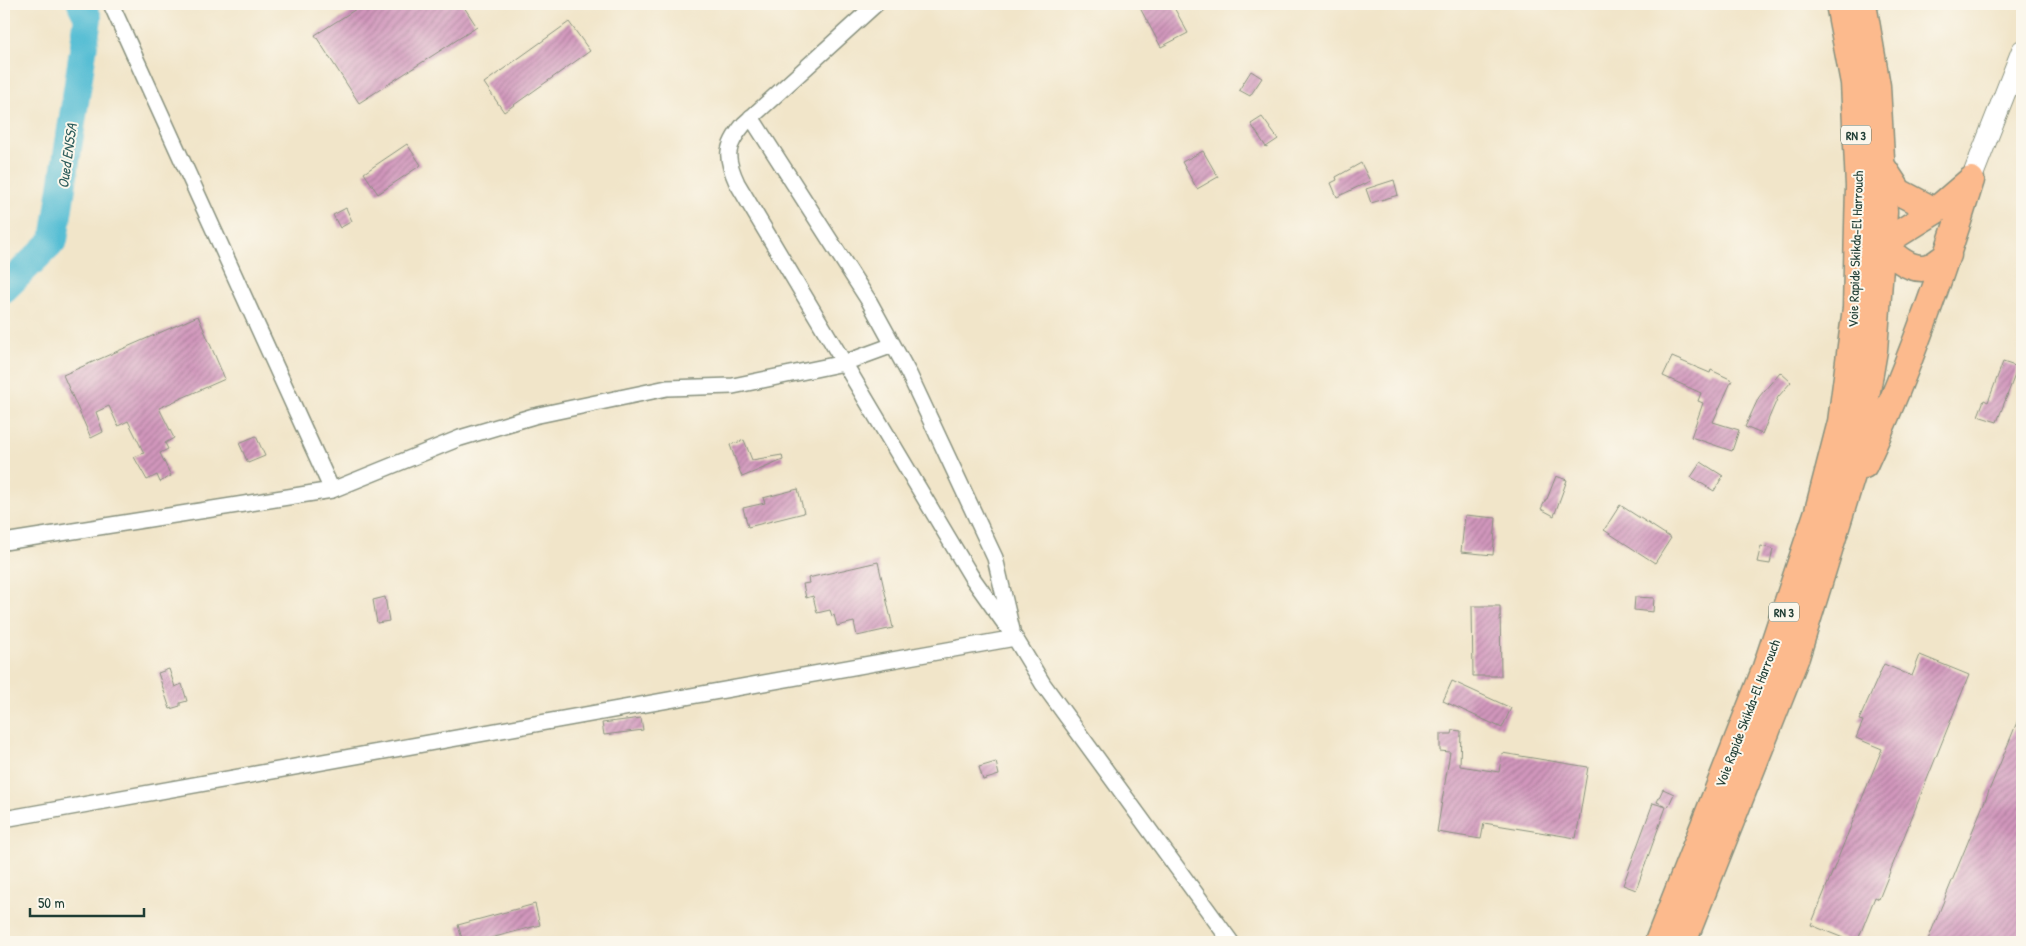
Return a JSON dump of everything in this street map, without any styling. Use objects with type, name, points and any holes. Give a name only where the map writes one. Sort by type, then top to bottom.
[{"type":"highway","name":"Voie Rapide Skikda-El Harrouch","points":[[1658,942],[1765,670],[1818,511],[1841,422],[1856,308],[1859,202],[1854,83],[1839,4]]},
{"type":"highway","name":"Voie Rapide Skikda-El Harrouch","points":[[1683,942],[1796,656],[1853,472],[1874,350],[1884,212],[1877,86],[1863,4]]},
{"type":"highway","points":[[1882,166],[1898,192],[1934,211]]},
{"type":"highway","points":[[1857,268],[1882,244],[1934,211],[1971,180]]},
{"type":"highway","points":[[1838,520],[1883,423],[1930,305],[1948,255],[1971,180]]},
{"type":"highway","points":[[1859,202],[1882,244],[1913,267],[1930,267],[1948,255]]},
{"type":"street","points":[[111,4],[332,490]]},
{"type":"street","points":[[876,4],[751,117],[732,138],[729,164],[742,192],[971,576],[1015,638],[1043,684],[1231,942]]},
{"type":"street","points":[[1971,180],[2022,50]]},
{"type":"street","points":[[751,117],[869,301],[909,374],[995,558],[1015,638]]},
{"type":"street","points":[[4,542],[332,490],[460,438],[534,416],[667,388],[733,386],[844,363],[893,345]]},
{"type":"street","points":[[4,819],[1015,638]]},
{"type":"building","points":[[364,4],[462,4],[477,27],[359,103],[315,35]]},
{"type":"building","points":[[1149,4],[1172,4],[1188,33],[1161,47],[1140,8]]},
{"type":"building","points":[[569,22],[590,51],[504,112],[484,83]]},
{"type":"building","points":[[1251,71],[1262,78],[1250,96],[1239,90]]},
{"type":"building","points":[[1262,117],[1278,139],[1266,147],[1251,124]]},
{"type":"building","points":[[407,144],[421,165],[378,194],[364,173]]},
{"type":"building","points":[[1203,151],[1218,177],[1197,189],[1182,162]]},
{"type":"building","points":[[1361,163],[1370,181],[1337,197],[1331,183],[1337,180],[1336,177]]},
{"type":"building","points":[[1394,180],[1398,195],[1371,203],[1366,189]]},
{"type":"building","points":[[346,208],[352,221],[340,228],[333,215]]},
{"type":"building","points":[[198,316],[225,379],[159,408],[174,438],[165,443],[168,449],[160,453],[171,476],[160,482],[157,475],[147,480],[134,457],[144,453],[128,421],[118,426],[109,406],[96,412],[103,432],[91,438],[63,375]]},
{"type":"building","points":[[1672,357],[1710,373],[1711,370],[1732,380],[1713,422],[1739,430],[1732,451],[1691,437],[1703,403],[1698,401],[1701,393],[1663,376]]},
{"type":"building","points":[[2003,362],[2018,367],[1997,422],[1978,416],[1984,400],[1988,402]]},
{"type":"building","points":[[1780,372],[1791,382],[1778,397],[1762,434],[1745,427],[1759,397]]},
{"type":"building","points":[[256,436],[265,456],[248,463],[239,443]]},
{"type":"building","points":[[744,440],[752,460],[782,455],[783,460],[742,477],[730,445]]},
{"type":"building","points":[[1701,462],[1723,476],[1714,491],[1691,477]]},
{"type":"building","points":[[1556,476],[1567,480],[1554,516],[1541,509]]},
{"type":"building","points":[[798,489],[804,513],[748,527],[743,508],[765,503],[763,498]]},
{"type":"building","points":[[1620,505],[1671,538],[1655,563],[1604,530]]},
{"type":"building","points":[[1465,515],[1496,518],[1493,555],[1461,552]]},
{"type":"building","points":[[1761,546],[1773,549],[1770,564],[1757,562]]},
{"type":"building","points":[[878,562],[893,628],[857,636],[854,622],[837,626],[834,615],[832,616],[830,610],[817,613],[813,596],[806,598],[803,584],[809,583],[808,578]]},
{"type":"building","points":[[385,597],[389,621],[377,623],[373,600]]},
{"type":"building","points":[[1635,597],[1654,598],[1653,612],[1634,610]]},
{"type":"building","points":[[1472,606],[1500,606],[1501,676],[1473,676]]},
{"type":"building","points":[[1920,655],[1969,675],[1879,899],[1875,897],[1857,942],[1853,942],[1811,925],[1882,749],[1856,738],[1863,721],[1859,720],[1884,664],[1912,676]]},
{"type":"building","points":[[169,669],[175,687],[182,684],[187,701],[180,703],[180,706],[170,709],[158,673]]},
{"type":"building","points":[[1452,681],[1511,708],[1502,728],[1443,701]]},
{"type":"building","points":[[2022,710],[2022,942],[1927,942]]},
{"type":"building","points":[[641,718],[643,730],[604,735],[602,723]]},
{"type":"building","points":[[1453,730],[1461,731],[1460,766],[1499,772],[1502,753],[1588,767],[1576,838],[1484,823],[1481,839],[1437,832],[1450,752],[1440,751],[1440,734],[1452,734]]},
{"type":"building","points":[[996,762],[999,775],[983,780],[979,767]]},
{"type":"building","points":[[1663,789],[1674,794],[1668,807],[1657,802]]},
{"type":"building","points":[[1653,803],[1666,807],[1636,890],[1623,885]]},
{"type":"building","points":[[535,904],[540,925],[476,942],[463,942],[458,925]]},
{"type":"waterway","name":"Oued ENSSA","points":[[4,289],[54,240],[88,18],[81,4]]}]
